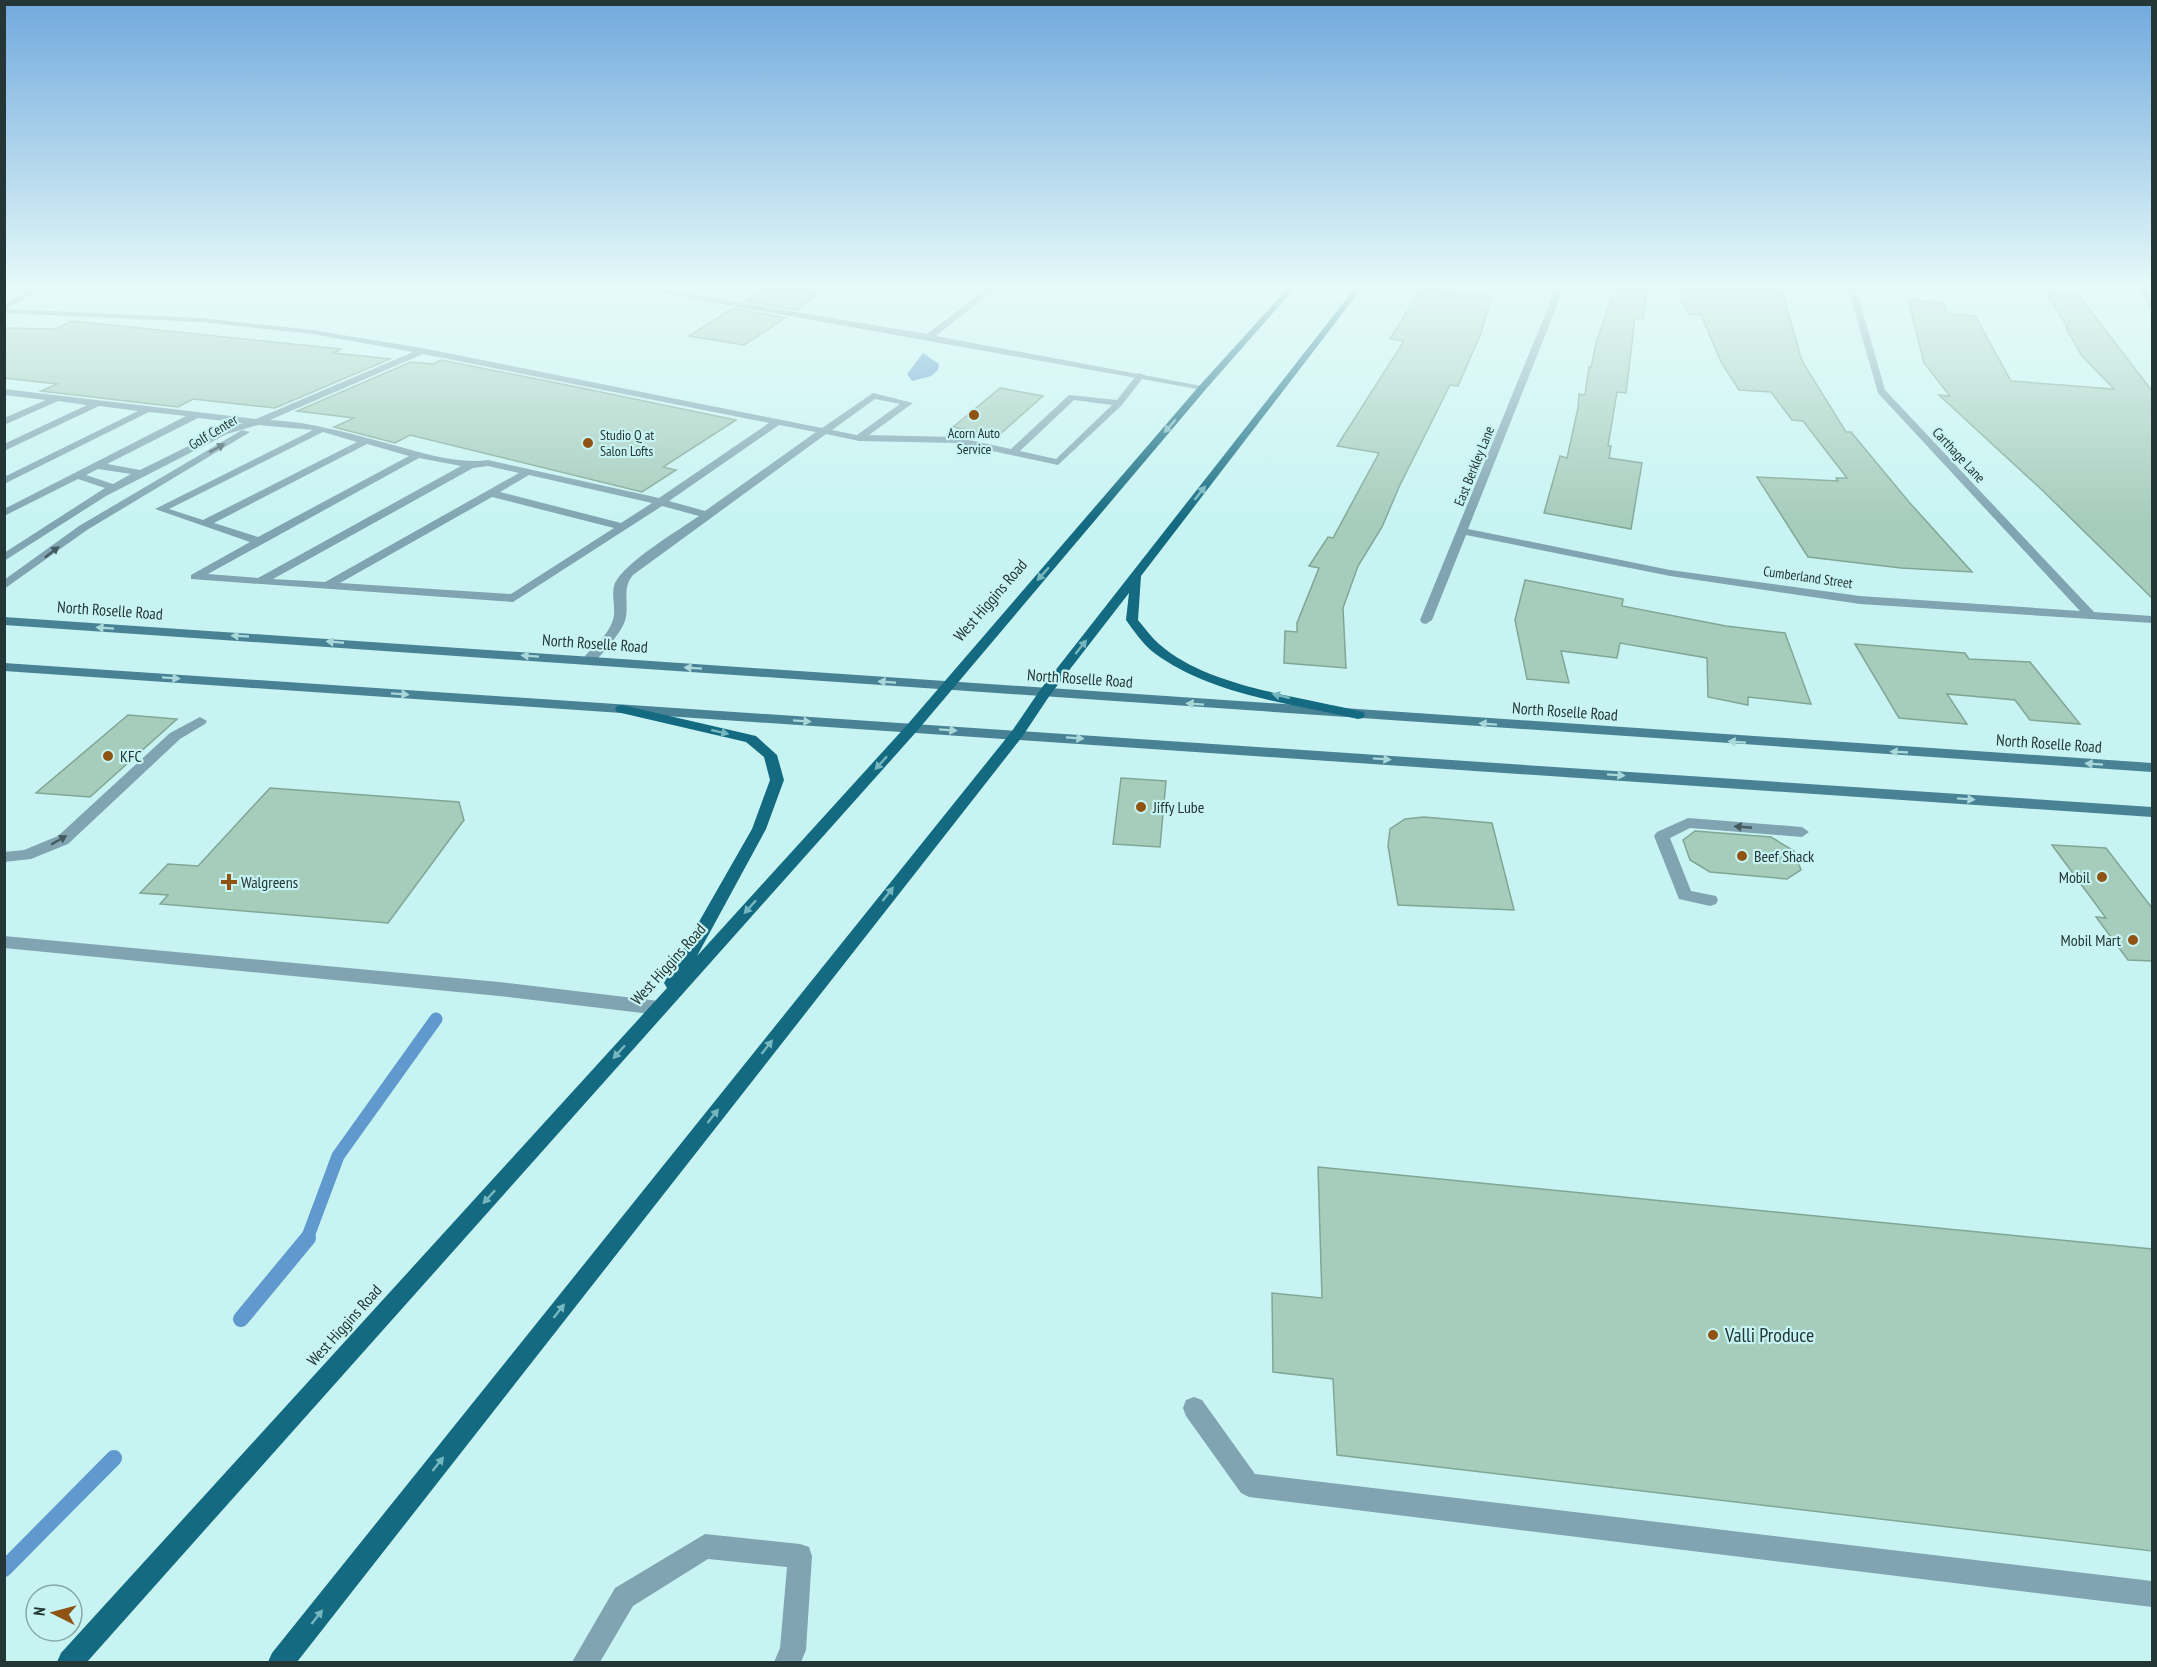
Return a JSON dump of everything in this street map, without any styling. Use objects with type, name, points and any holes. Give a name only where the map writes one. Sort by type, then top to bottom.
[{"type":"main road","name":"West Higgins Road","points":[[70,1662],[912,728],[1222,366]]},
{"type":"main road","points":[[281,1662],[1017,734],[1045,693],[1299,366]]},
{"type":"main road","points":[[1136,576],[1132,620],[1156,648],[1191,669],[1234,685],[1358,715]]},
{"type":"main road","name":"North Roselle Road","points":[[4,621],[2152,768]]},
{"type":"main road","points":[[4,667],[2152,812]]},
{"type":"main road","points":[[622,709],[751,739],[770,755],[777,780],[759,829],[659,1008]]},
{"type":"street","points":[[257,422],[388,366]]},
{"type":"street","points":[[496,366],[823,432],[859,438],[956,440],[1058,462],[1119,403],[1141,375]]},
{"type":"street","points":[[1090,366],[1203,387]]},
{"type":"street","name":"East Berkley Lane","points":[[1426,620],[1529,366]]},
{"type":"street","name":"Carthage Lane","points":[[1874,366],[1881,391],[2091,616]]},
{"type":"street","points":[[4,392],[257,422],[297,424],[418,455],[471,465],[488,463],[661,502],[708,515]]},
{"type":"street","points":[[588,660],[607,641],[620,616],[618,592],[621,579],[873,396],[908,403],[859,438]]},
{"type":"street","points":[[1013,452],[1072,397],[1119,403]]},
{"type":"street","points":[[4,422],[57,398]]},
{"type":"street","points":[[4,448],[98,403]]},
{"type":"street","points":[[4,481],[148,409]]},
{"type":"street","points":[[4,513],[196,415]]},
{"type":"street","name":"Golf Center","points":[[4,558],[141,473],[224,432],[257,422]]},
{"type":"street","name":"Golf Center","points":[[4,586],[83,528],[164,477],[240,435],[257,422]]},
{"type":"street","points":[[418,455],[195,577],[513,598],[661,502],[777,422]]},
{"type":"street","points":[[259,541],[160,509],[322,429]]},
{"type":"street","points":[[205,523],[366,441]]},
{"type":"street","points":[[260,582],[471,465]]},
{"type":"street","points":[[98,466],[164,477]]},
{"type":"street","points":[[326,586],[528,472]]},
{"type":"street","points":[[78,476],[114,488]]},
{"type":"street","points":[[490,493],[623,527]]},
{"type":"street","name":"Cumberland Street","points":[[1463,531],[1670,573],[1860,600],[2152,620]]},
{"type":"street","points":[[4,857],[26,855],[63,840],[175,736],[200,721]]},
{"type":"street","points":[[1710,900],[1684,895],[1662,836],[1688,823],[1802,832]]},
{"type":"street","points":[[4,942],[489,988],[659,1008]]},
{"type":"street","points":[[1194,1408],[1250,1485],[2152,1594]]},
{"type":"street","points":[[585,1662],[624,1597],[705,1546],[800,1556],[793,1650],[787,1662]]},
{"type":"water","points":[[913,366],[939,366],[938,370],[931,376],[912,381],[907,374]]},
{"type":"building","points":[[4,366],[374,366],[275,408],[193,399],[178,407],[41,391],[57,384],[4,378]]},
{"type":"building","points":[[402,366],[470,366],[736,420],[663,467],[676,470],[642,492],[410,435],[395,443],[334,427],[354,418],[297,411]]},
{"type":"building","points":[[1388,366],[1467,366],[1458,386],[1450,385],[1399,487],[1382,527],[1358,566],[1343,608],[1346,668],[1284,663],[1285,631],[1297,632],[1297,623],[1319,568],[1309,566],[1328,537],[1333,538],[1379,453],[1337,446]]},
{"type":"building","points":[[1591,366],[1629,366],[1626,393],[1617,392],[1608,446],[1611,446],[1609,458],[1642,463],[1631,529],[1544,513],[1560,456],[1567,458],[1579,394],[1585,395],[1589,367]]},
{"type":"building","points":[[1723,366],[1805,366],[1846,432],[1851,432],[1909,502],[1972,572],[1901,568],[1808,557],[1757,477],[1838,481],[1836,478],[1847,478],[1803,421],[1792,420],[1771,392],[1739,390]]},
{"type":"building","points":[[1926,366],[2003,366],[2011,381],[2114,389],[2091,366],[2133,366],[2152,391],[2152,598],[2042,490],[1939,395],[1950,396]]},
{"type":"building","name":"Acorn Auto Service","points":[[1000,388],[1043,396],[998,436],[953,427]]},
{"type":"building","points":[[1525,580],[1623,599],[1622,606],[1726,626],[1785,633],[1811,704],[1748,697],[1748,705],[1708,697],[1707,658],[1620,643],[1617,658],[1561,651],[1569,683],[1527,679],[1515,620]]},
{"type":"building","points":[[1855,644],[1965,653],[1969,659],[2030,662],[2080,724],[2030,720],[2015,700],[1947,694],[1967,724],[1899,718]]},
{"type":"building","name":"KFC","points":[[128,715],[177,719],[90,797],[36,793]]},
{"type":"building","name":"Jiffy Lube","points":[[1121,778],[1166,781],[1160,847],[1113,844]]},
{"type":"building","name":"Walgreens","points":[[270,788],[459,802],[464,820],[388,923],[160,904],[168,895],[140,893],[168,864],[198,866]]},
{"type":"building","points":[[1424,817],[1492,823],[1514,910],[1398,905],[1388,846],[1390,829],[1405,819]]},
{"type":"building","name":"Beef Shack","points":[[1695,831],[1771,837],[1794,851],[1801,870],[1787,879],[1710,872],[1690,860],[1683,840]]},
{"type":"building","points":[[2052,845],[2106,848],[2152,908],[2152,961],[2128,960],[2096,917],[2106,918]]},
{"type":"building","name":"Valli Produce","points":[[1318,1167],[2152,1249],[2152,1551],[1337,1455],[1333,1379],[1273,1372],[1272,1293],[1322,1298]]},
{"type":"waterway","points":[[307,1239],[338,1156],[436,1019]]},
{"type":"waterway","points":[[241,1319],[308,1238]]},
{"type":"waterway","points":[[4,1569],[114,1458]]},
{"type":"place","name":"Acorn Auto Service","points":[[974,415]]},
{"type":"place","name":"Studio Q at Salon Lofts","points":[[588,443]]},
{"type":"place","name":"KFC","points":[[108,756]]},
{"type":"place","name":"Jiffy Lube","points":[[1141,807]]},
{"type":"place","name":"Beef Shack","points":[[1742,856]]},
{"type":"place","name":"Mobil","points":[[2102,877]]},
{"type":"place","name":"Walgreens","points":[[229,882]]},
{"type":"place","name":"Mobil Mart","points":[[2133,940]]},
{"type":"place","name":"Valli Produce","points":[[1713,1335]]}]
